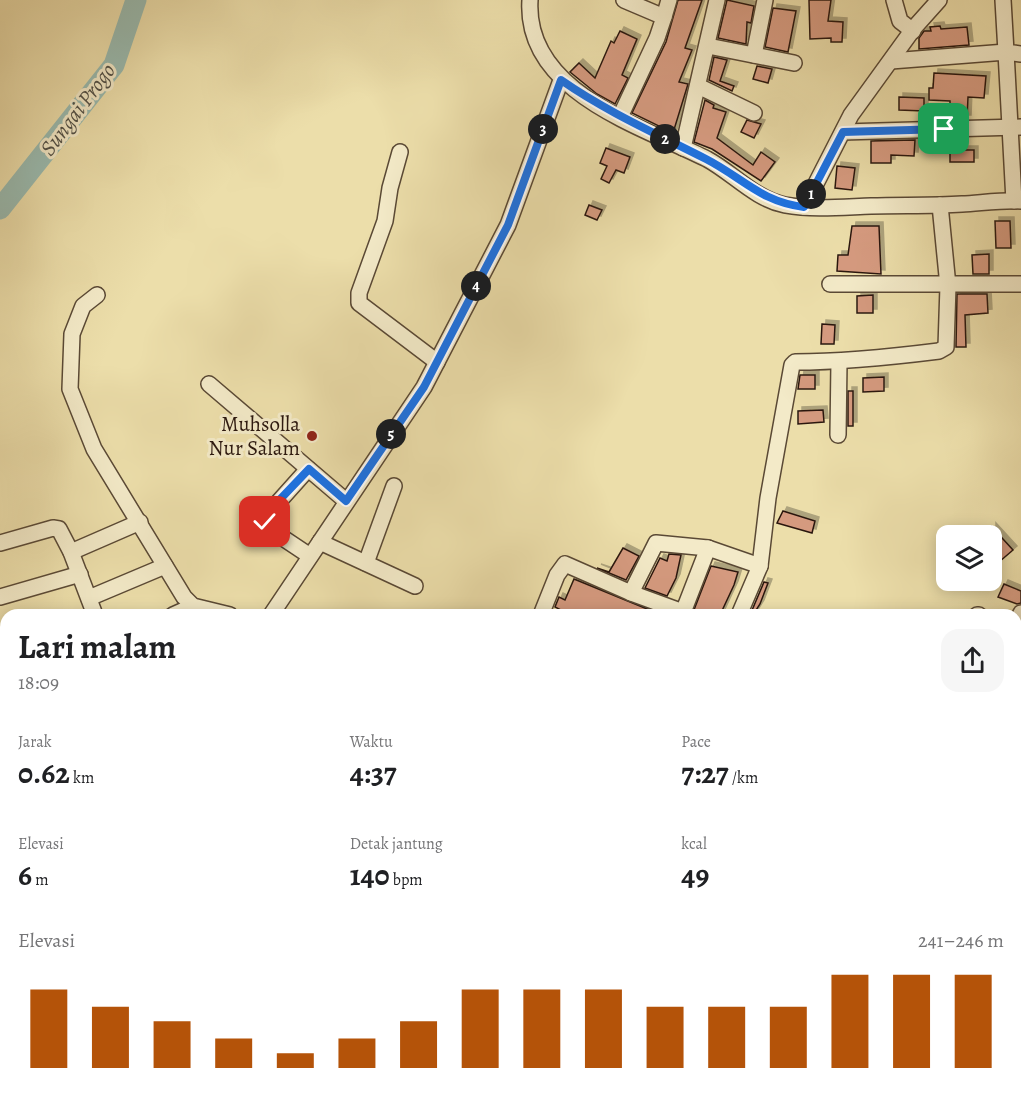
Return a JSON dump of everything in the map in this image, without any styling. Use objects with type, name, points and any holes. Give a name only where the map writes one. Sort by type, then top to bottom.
[{"type":"street","points":[[530,0],[529,11],[534,36],[546,61],[561,80],[620,117],[709,160],[763,196],[783,204],[804,207],[940,205],[1018,201],[1013,53],[1003,0]]},
{"type":"street","points":[[624,0],[663,17]]},
{"type":"street","points":[[620,117],[657,38],[669,0]]},
{"type":"street","points":[[683,148],[717,0]]},
{"type":"street","points":[[754,55],[765,0]]},
{"type":"street","points":[[894,0],[900,21],[913,31]]},
{"type":"street","points":[[804,207],[851,115],[913,31],[939,0]]},
{"type":"street","points":[[708,46],[794,63]]},
{"type":"street","points":[[891,61],[1013,53]]},
{"type":"street","points":[[275,609],[424,387],[508,225],[561,80]]},
{"type":"street","points":[[698,86],[754,113]]},
{"type":"street","points":[[843,132],[1016,128]]},
{"type":"street","points":[[400,152],[390,188],[385,221],[359,293],[359,303],[437,362]]},
{"type":"street","points":[[742,609],[760,566],[790,370],[795,362],[839,362],[943,349],[948,344],[948,286],[940,205]]},
{"type":"street","points":[[830,284],[948,286],[1021,284]]},
{"type":"street","points":[[97,295],[83,306],[72,334],[70,389],[94,449],[140,522],[183,597],[193,606],[205,609]]},
{"type":"street","points":[[838,435],[839,362]]},
{"type":"street","points":[[209,384],[346,501]]},
{"type":"street","points":[[309,469],[265,517],[268,528],[310,556]]},
{"type":"street","points":[[366,563],[394,486]]},
{"type":"street","points":[[71,552],[140,522]]},
{"type":"street","points":[[0,543],[57,528],[62,532],[71,552],[93,609]]},
{"type":"street","points":[[320,542],[415,586]]},
{"type":"street","points":[[631,592],[656,543],[708,548],[760,566]]},
{"type":"street","points":[[684,609],[708,548]]},
{"type":"street","points":[[545,609],[557,575],[565,564],[670,609]]},
{"type":"street","points":[[89,598],[165,566]]},
{"type":"street","points":[[0,597],[80,574]]},
{"type":"street","points":[[186,609],[193,606]]},
{"type":"building","points":[[678,0],[702,0],[685,48],[692,50],[679,82],[688,84],[673,133],[632,113],[666,42]]},
{"type":"building","points":[[727,0],[754,6],[751,23],[747,22],[746,44],[718,38]]},
{"type":"building","points":[[809,0],[831,0],[828,21],[843,22],[842,42],[831,42],[831,38],[810,39]]},
{"type":"building","points":[[773,8],[796,11],[788,52],[765,47]]},
{"type":"building","points":[[940,26],[941,29],[967,27],[969,45],[919,49],[919,38],[924,31],[931,31],[930,27]]},
{"type":"building","points":[[620,31],[637,39],[622,75],[628,78],[615,104],[597,94],[570,72],[579,63],[595,78],[611,41],[614,43]]},
{"type":"building","points":[[714,57],[727,60],[720,81],[734,86],[732,91],[709,80]]},
{"type":"building","points":[[757,66],[772,69],[768,83],[753,79]]},
{"type":"building","points":[[934,73],[986,76],[984,98],[968,97],[967,119],[950,119],[950,101],[929,100],[929,88],[933,88]]},
{"type":"building","points":[[899,97],[924,98],[924,111],[899,110]]},
{"type":"building","points":[[705,100],[714,105],[713,108],[726,112],[717,138],[753,165],[761,152],[775,162],[761,181],[712,149],[694,142]]},
{"type":"building","points":[[747,120],[761,124],[754,138],[741,132]]},
{"type":"building","points":[[960,138],[959,150],[974,150],[974,162],[950,162],[950,145],[946,145],[946,139]]},
{"type":"building","points":[[915,140],[914,156],[891,155],[891,163],[871,163],[871,141]]},
{"type":"building","points":[[606,148],[630,157],[624,173],[616,170],[609,183],[601,179],[607,166],[600,163]]},
{"type":"building","points":[[837,166],[855,168],[852,190],[835,188]]},
{"type":"building","points":[[589,205],[602,210],[597,220],[585,215]]},
{"type":"building","points":[[995,221],[1010,221],[1011,248],[996,248]]},
{"type":"building","points":[[852,226],[879,226],[881,274],[837,271],[838,255],[848,255]]},
{"type":"building","points":[[989,254],[989,274],[973,274],[972,255]]},
{"type":"building","points":[[957,294],[987,294],[988,313],[965,315],[966,347],[956,347]]},
{"type":"building","points":[[873,295],[873,313],[857,313],[857,296]]},
{"type":"building","points":[[822,324],[835,325],[834,344],[821,344]]},
{"type":"building","points":[[800,375],[815,375],[815,389],[798,389]]},
{"type":"building","points":[[884,377],[884,391],[863,392],[863,378]]},
{"type":"building","points":[[848,391],[853,391],[853,426],[848,426]]},
{"type":"building","points":[[823,410],[824,422],[798,424],[798,411]]},
{"type":"building","points":[[783,511],[815,521],[812,533],[777,523]]},
{"type":"building","points":[[1002,538],[1013,550],[1002,559]]},
{"type":"building","points":[[623,548],[639,556],[626,580],[597,568],[609,572]]},
{"type":"building","points":[[669,554],[681,555],[676,578],[667,596],[645,588],[660,558],[667,561]]},
{"type":"building","points":[[711,566],[738,572],[723,609],[694,609]]},
{"type":"building","points":[[574,579],[647,609],[559,609],[555,607],[559,597],[565,600]]},
{"type":"building","points":[[764,582],[768,583],[760,604],[757,609],[753,609]]},
{"type":"building","points":[[1004,584],[1021,591],[1021,603],[1017,604],[998,597]]},
{"type":"waterway","name":"Sungai Progo","points":[[0,209],[114,65],[136,0]]},
{"type":"place","name":"Muhsolla Nur Salam","points":[[312,436]]},
{"type":"route","points":[[265,522],[268,512],[309,469],[346,501],[424,387],[508,225],[561,80],[586,98],[620,117],[709,160],[763,196],[783,204],[804,207],[843,132],[878,129],[944,129]]}]
